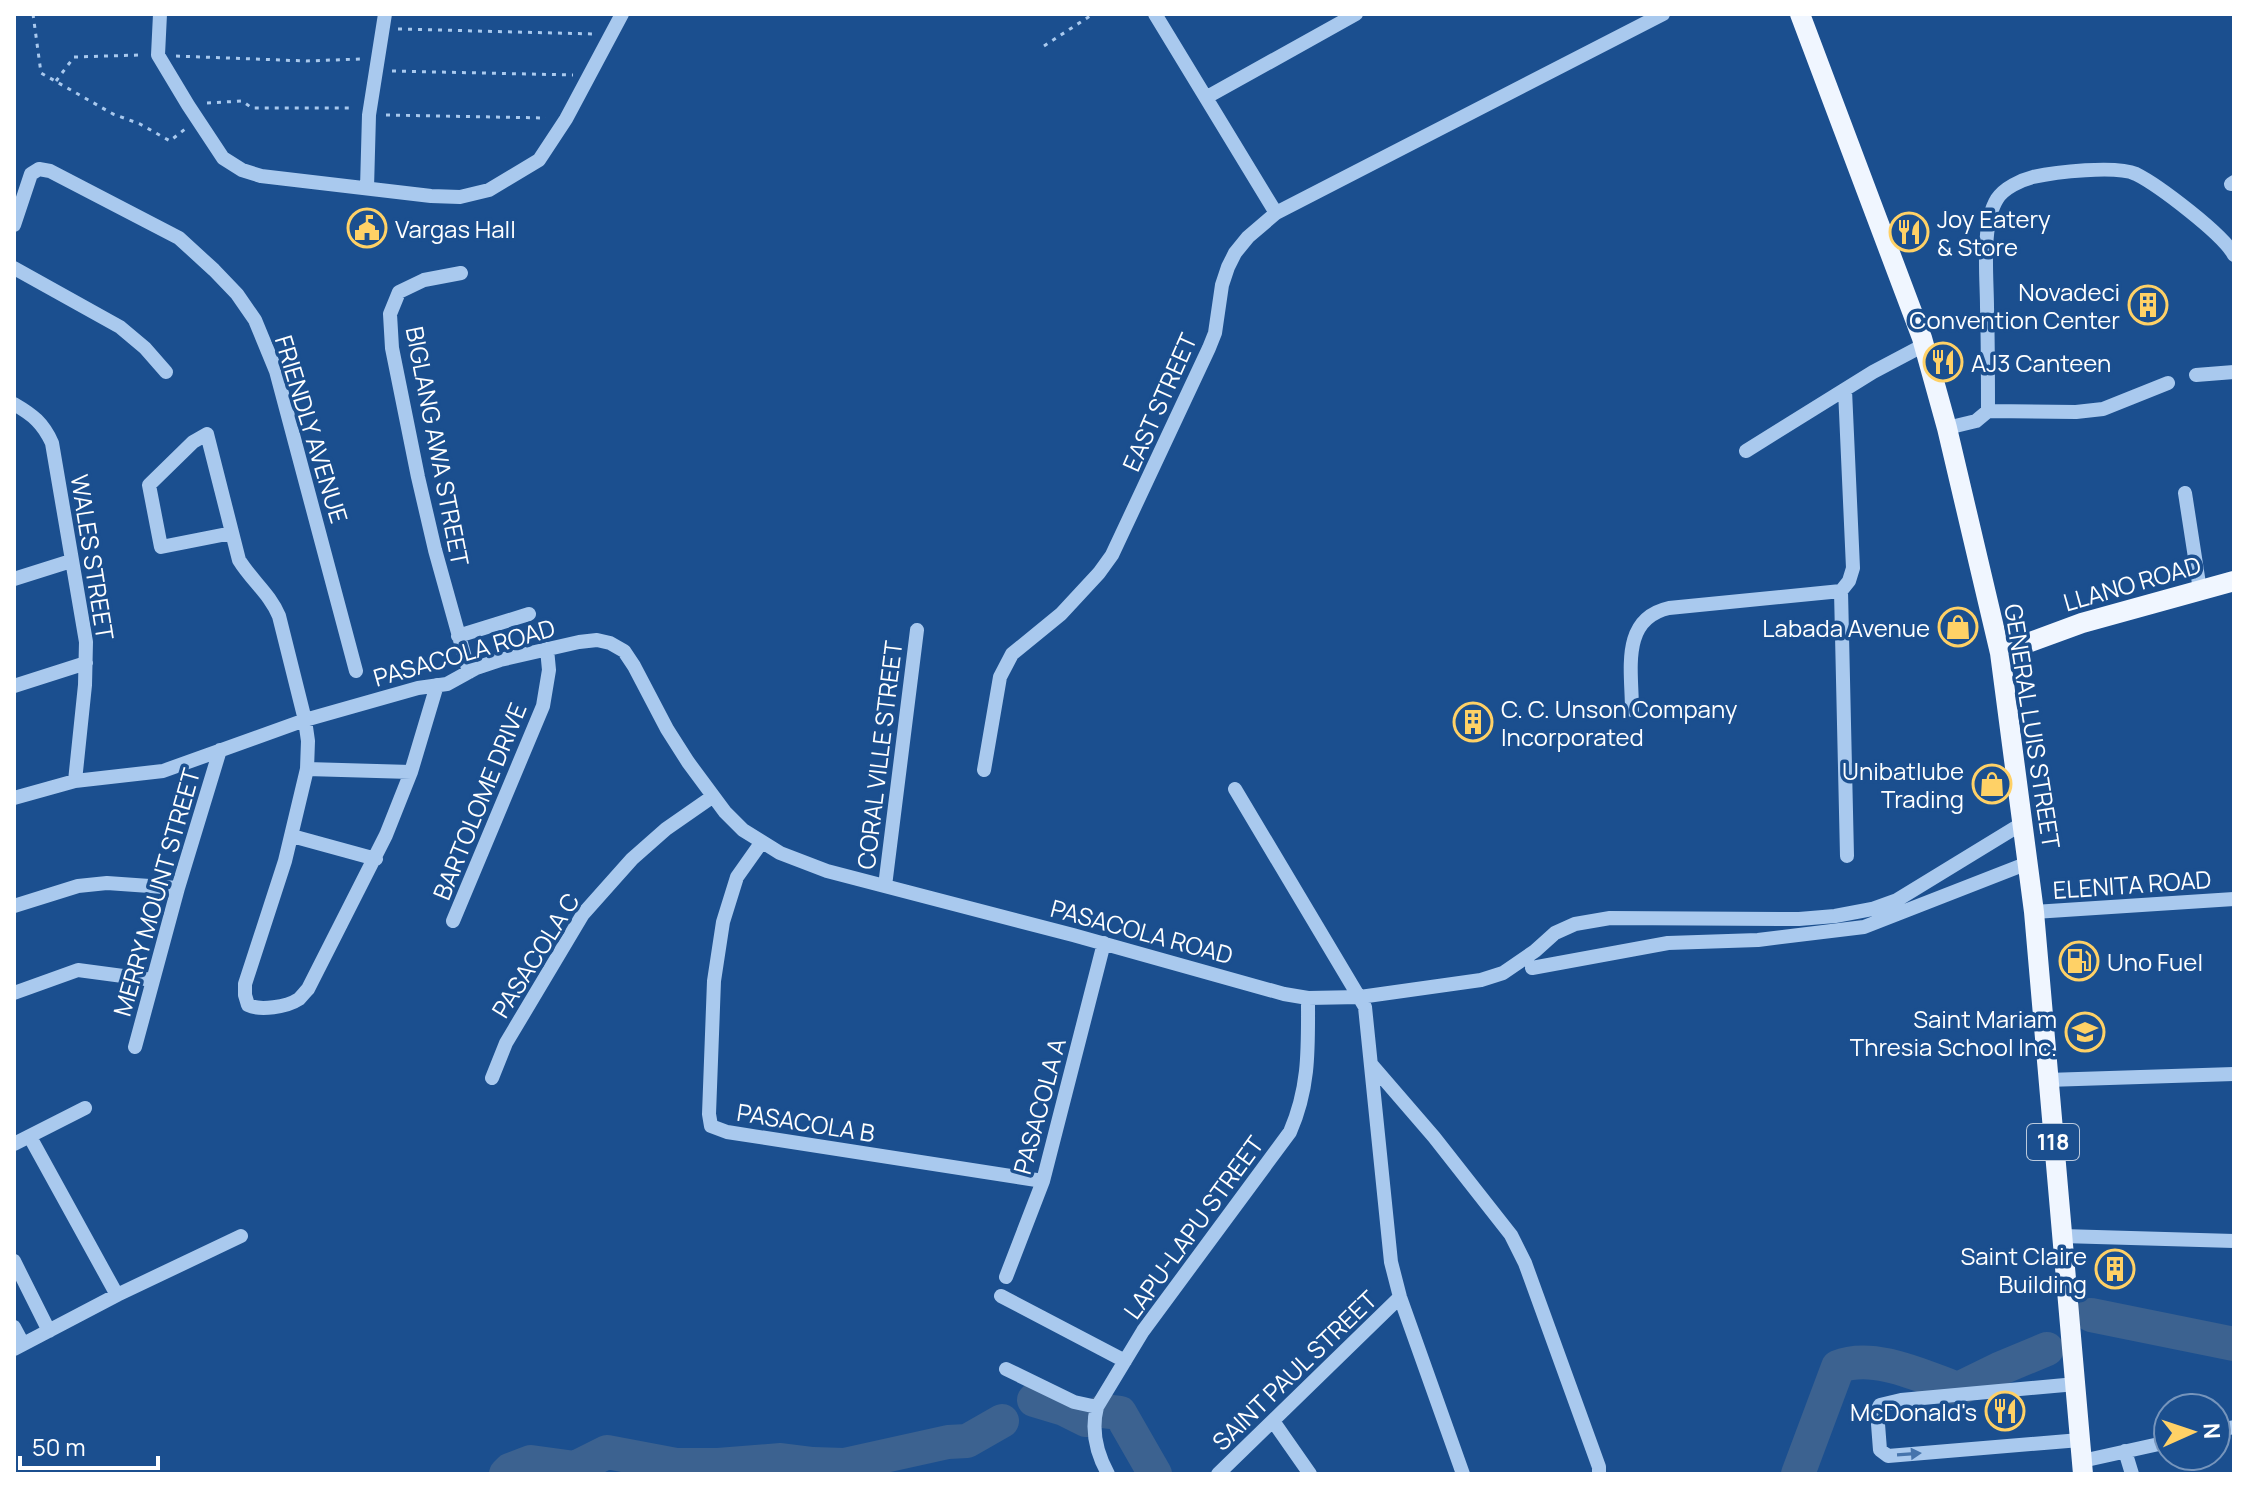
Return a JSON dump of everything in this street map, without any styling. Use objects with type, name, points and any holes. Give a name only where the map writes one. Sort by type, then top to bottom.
[{"type":"main road","name":"GENERAL LUIS STREET","points":[[1800,14],[1924,345],[1947,428],[2000,653],[2034,912],[2082,1458]]},
{"type":"main road","name":"LLANO ROAD","points":[[2000,653],[2082,623],[2234,581]]},
{"type":"street","points":[[160,14],[158,55],[223,158],[242,170],[261,176],[460,197],[489,190],[539,160],[566,119],[622,14]]},
{"type":"street","points":[[1155,14],[1276,213]]},
{"type":"street","points":[[1207,97],[1356,14]]},
{"type":"street","name":"EAST STREET","points":[[984,770],[1004,666],[1018,648],[1079,596],[1112,555],[1209,348],[1215,333],[1222,285],[1228,267],[1248,237],[1276,213],[1635,20],[1663,14]]},
{"type":"street","points":[[367,188],[369,112],[383,21]]},
{"type":"street","name":"FRIENDLY AVENUE","points":[[14,225],[31,174],[39,169],[50,171],[179,238],[237,294],[255,320],[276,371],[356,671]]},
{"type":"street","points":[[1988,411],[1989,223],[1997,198],[2010,187],[2030,177],[2062,173],[2118,169],[2135,174],[2211,229],[2234,255]]},
{"type":"street","points":[[14,268],[120,327],[145,348],[166,372]]},
{"type":"street","name":"BIGLANG AWA STREET","points":[[461,273],[424,280],[399,292],[390,314],[392,348],[418,477],[469,672]]},
{"type":"street","points":[[1746,451],[1924,345]]},
{"type":"street","points":[[2196,375],[2234,372]]},
{"type":"street","points":[[1947,428],[1976,421],[1988,411],[2076,412],[2103,409],[2168,383]]},
{"type":"street","points":[[1845,390],[1853,568],[1849,581],[1841,591],[1847,856]]},
{"type":"street","name":"WALES STREET","points":[[14,404],[36,417],[52,443],[86,642],[75,781]]},
{"type":"street","points":[[232,533],[161,547],[149,485],[193,442],[207,434],[239,560],[274,603],[308,741],[307,769],[292,836],[245,984],[248,1005],[255,1009],[287,1004],[308,989],[376,859],[399,805],[437,685]]},
{"type":"street","points":[[2185,493],[2200,590]]},
{"type":"street","points":[[14,579],[71,561]]},
{"type":"street","points":[[1632,710],[1632,645],[1645,618],[1656,611],[1841,591]]},
{"type":"street","points":[[458,636],[529,614]]},
{"type":"street","name":"CORAL VILLE STREET","points":[[885,886],[917,630]]},
{"type":"street","name":"PASACOLA ROAD","points":[[14,798],[75,781],[163,771],[305,720],[418,688],[455,681],[500,660],[597,640],[624,651],[707,800],[761,843],[807,865],[1308,998],[1360,997],[1481,980],[1503,973],[1555,933],[1575,924],[1610,918],[1799,919],[1872,909],[1897,900],[2023,823]]},
{"type":"street","name":"BARTOLOME DRIVE","points":[[453,921],[543,706],[549,670],[547,649]]},
{"type":"street","points":[[14,686],[86,663]]},
{"type":"street","name":"MERRY MOUNT STREET","points":[[135,1047],[178,888],[220,750]]},
{"type":"street","points":[[307,769],[411,772]]},
{"type":"street","points":[[1235,789],[1365,1007],[1391,1262],[1400,1297],[1463,1474]]},
{"type":"street","name":"PASACOLA C","points":[[492,1078],[506,1043],[583,914],[632,859],[666,829],[707,800]]},
{"type":"street","points":[[292,836],[376,859]]},
{"type":"street","name":"PASACOLA B","points":[[761,843],[737,877],[723,922],[714,981],[711,1126],[727,1132],[1043,1181]]},
{"type":"street","points":[[1532,968],[1668,943],[1758,940],[1864,927],[2028,863]]},
{"type":"street","points":[[14,906],[78,886],[107,883],[178,888]]},
{"type":"street","name":"ELENITA ROAD","points":[[2034,912],[2234,899]]},
{"type":"street","name":"PASACOLA A","points":[[1006,1277],[1043,1181],[1104,943]]},
{"type":"street","points":[[14,993],[78,970],[153,980]]},
{"type":"street","name":"LAPU-LAPU STREET","points":[[1097,1407],[1161,1306],[1290,1132],[1305,1088],[1308,998]]},
{"type":"street","points":[[1371,1063],[1511,1235],[1525,1263],[1599,1474]]},
{"type":"street","points":[[2047,1080],[2234,1074]]},
{"type":"street","points":[[14,1144],[85,1108]]},
{"type":"street","points":[[30,1137],[117,1295]]},
{"type":"street","points":[[14,1327],[18,1346],[241,1236]]},
{"type":"street","points":[[2062,1236],[2234,1241]]},
{"type":"street","points":[[14,1261],[49,1331]]},
{"type":"street","points":[[1001,1296],[1125,1361]]},
{"type":"street","name":"SAINT PAUL STREET","points":[[1218,1474],[1400,1297]]},
{"type":"street","points":[[1006,1369],[1074,1402],[1097,1407],[1094,1421],[1096,1439],[1108,1474]]},
{"type":"street","points":[[2076,1384],[1901,1400],[1880,1405],[1877,1411],[1880,1450],[1888,1456],[2082,1458],[2152,1445]]},
{"type":"street","points":[[1273,1421],[1310,1474]]},
{"type":"street","points":[[2125,1451],[2132,1474]]},
{"type":"path","points":[[33,14],[41,73],[113,114],[140,124],[170,141],[198,119]]},
{"type":"path","points":[[1044,46],[1093,14]]},
{"type":"path","points":[[383,21],[611,35]]},
{"type":"path","points":[[56,81],[74,57],[158,55],[588,76]]},
{"type":"path","points":[[188,105],[242,101],[252,108],[566,119]]},
{"type":"waterway","points":[[2091,1315],[2234,1344]]},
{"type":"waterway","points":[[1798,1474],[1838,1367],[1852,1363],[1882,1364],[1958,1389],[2047,1349]]},
{"type":"waterway","points":[[1034,1400],[1086,1420]]},
{"type":"waterway","points":[[1103,1411],[1120,1413],[1155,1474]]},
{"type":"waterway","points":[[506,1474],[531,1462],[575,1468],[607,1452],[676,1465],[781,1460],[844,1465],[948,1442],[967,1441],[1002,1421]]},
{"type":"place","name":"Vargas Hall","points":[[367,228]]},
{"type":"place","name":"Joy Eatery & Store","points":[[1909,232]]},
{"type":"place","name":"Novadeci Convention Center","points":[[2148,305]]},
{"type":"place","name":"AJ3 Canteen","points":[[1943,362]]},
{"type":"place","name":"Labada Avenue","points":[[1958,627]]},
{"type":"place","name":"C. C. Unson Company Incorporated","points":[[1473,722]]},
{"type":"place","name":"Unibatlube Trading","points":[[1992,784]]},
{"type":"place","name":"Uno Fuel","points":[[2079,961]]},
{"type":"place","name":"Saint Mariam Thresia School Inc.","points":[[2085,1032]]},
{"type":"place","name":"Saint Claire Building","points":[[2115,1269]]},
{"type":"place","name":"McDonald's","points":[[2005,1411]]}]
